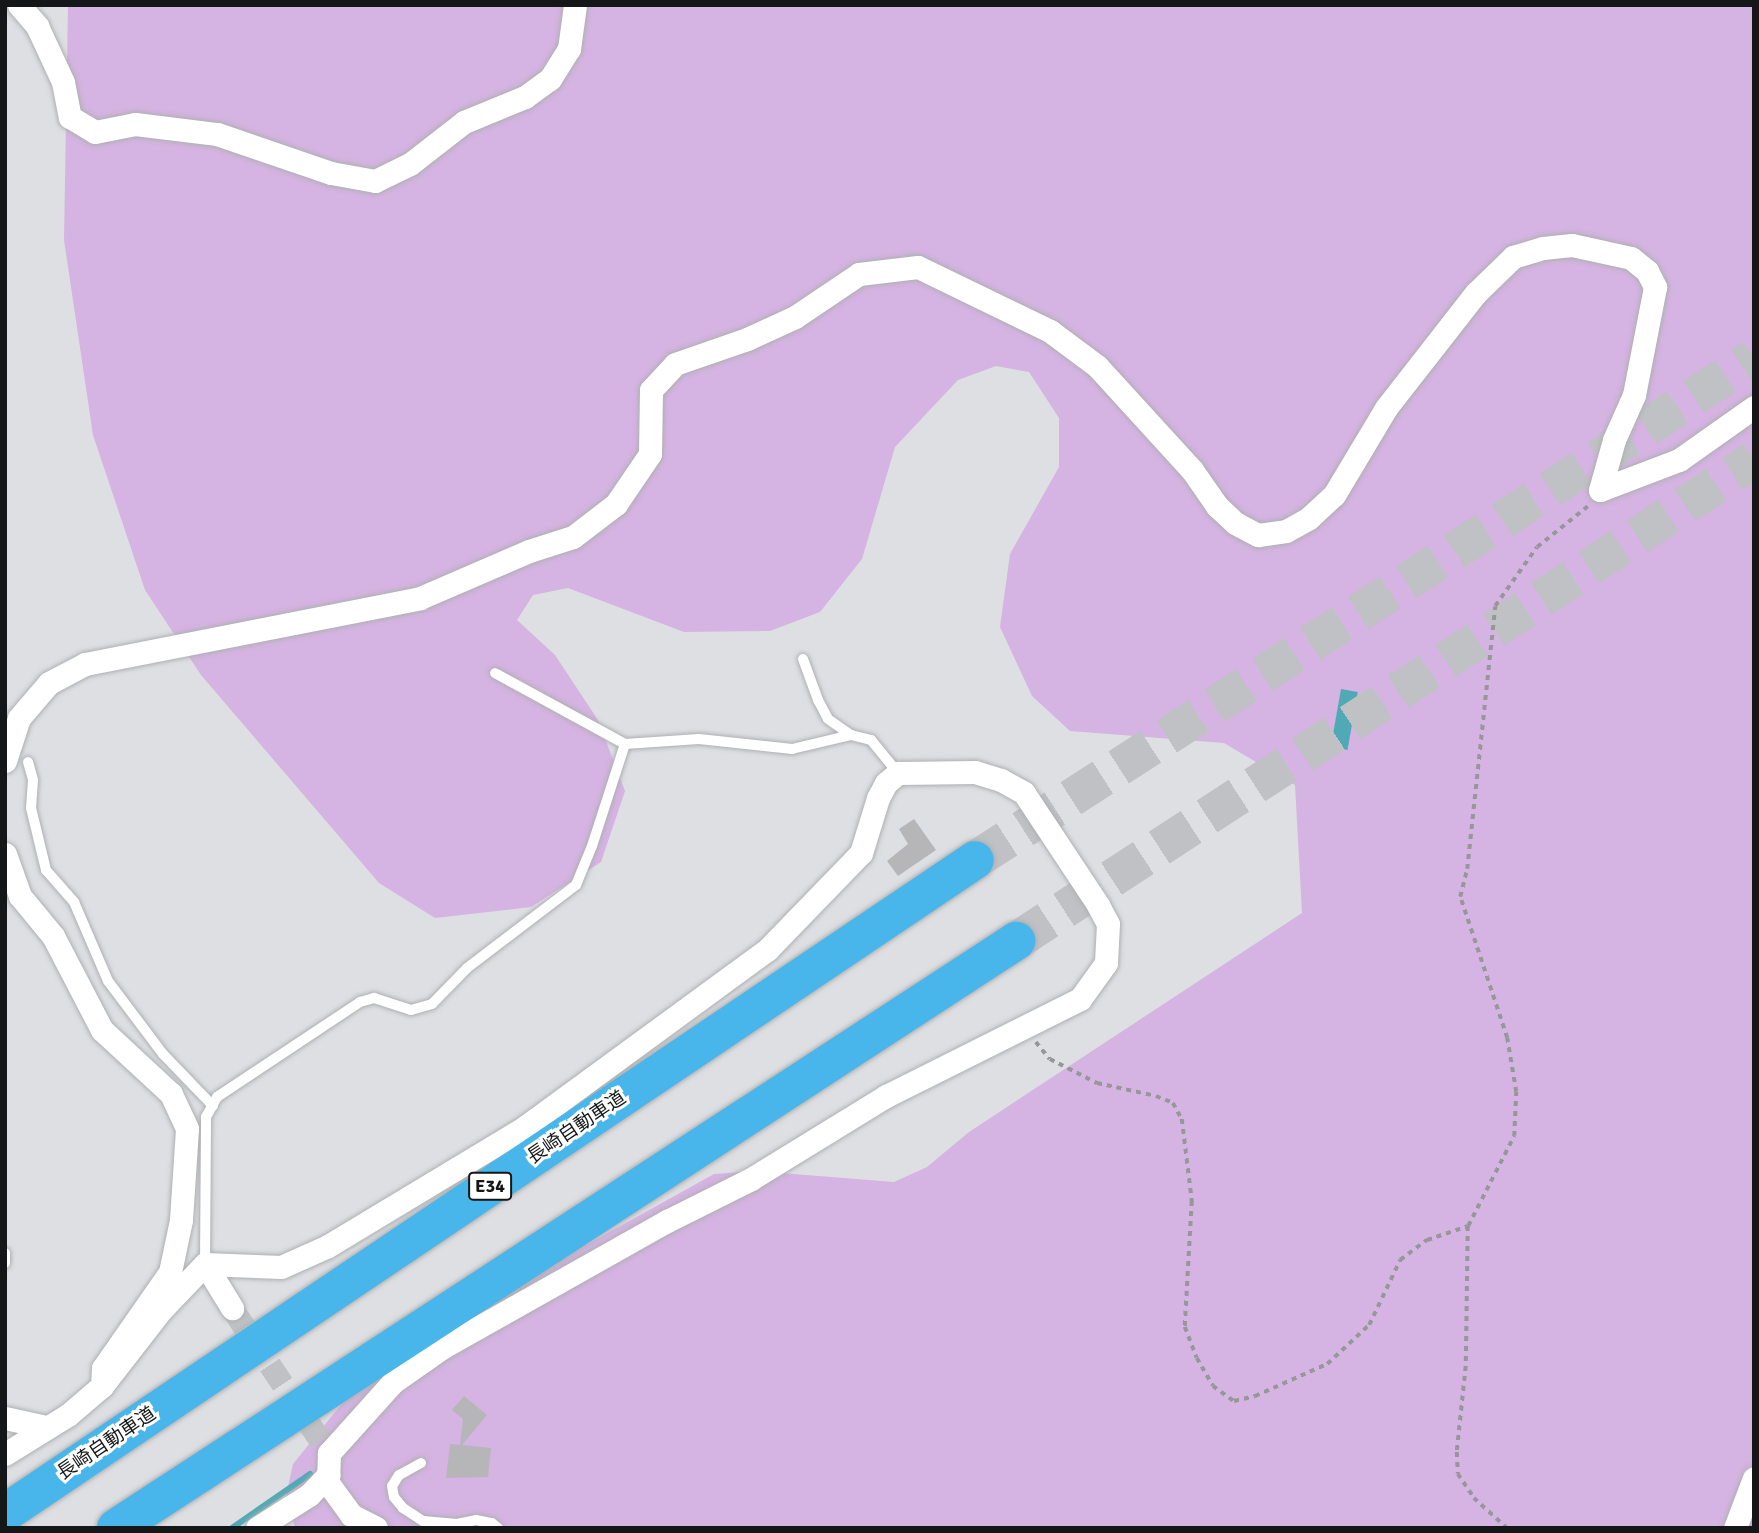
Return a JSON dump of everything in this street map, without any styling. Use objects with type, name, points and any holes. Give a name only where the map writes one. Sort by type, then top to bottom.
[{"type":"highway","name":"長崎自動車道","points":[[5,1513],[975,860]]},
{"type":"highway","points":[[116,1528],[1016,941]]},
{"type":"street","points":[[19,5],[37,26],[63,82],[71,117],[94,132],[135,124],[217,134],[331,173],[374,181],[410,164],[464,122],[525,97],[550,79],[569,49],[575,5]]},
{"type":"street","points":[[5,761],[19,718],[49,683],[85,664],[420,598],[528,551],[573,537],[616,504],[650,454],[652,390],[675,364],[747,340],[795,317],[859,274],[918,267],[1050,331],[1097,366],[1192,470],[1217,506],[1235,523],[1258,535],[1286,531],[1310,518],[1334,495],[1386,408],[1476,293],[1513,257],[1543,248],[1572,245],[1631,258],[1647,271],[1655,286],[1634,395],[1614,440],[1600,490]]},
{"type":"street","points":[[1600,490],[1679,460],[1754,407]]},
{"type":"street","points":[[5,1454],[68,1415],[102,1386],[161,1310],[205,1264],[281,1267],[328,1246],[525,1128],[767,950],[861,853],[877,798],[886,783],[898,773],[975,772],[1001,780],[1024,793],[1108,924],[1106,964],[1080,999],[886,1096],[751,1179],[667,1221],[443,1347],[393,1382],[329,1453],[328,1483],[351,1515],[376,1528]]},
{"type":"street","points":[[5,854],[20,896],[53,936],[102,1030],[171,1094],[187,1129],[181,1220],[170,1272],[103,1368],[102,1386]]},
{"type":"street","points":[[205,1264],[232,1308]]},
{"type":"street","points":[[5,1418],[46,1427]]},
{"type":"street","points":[[257,1528],[309,1495],[328,1475]]},
{"type":"street","points":[[1735,1528],[1754,1478]]},
{"type":"lane","points":[[803,659],[828,719],[851,735],[871,740],[898,773]]},
{"type":"lane","points":[[495,673],[625,744],[699,739],[792,748],[851,735]]},
{"type":"lane","points":[[205,1264],[206,1117],[218,1097],[360,1002],[374,998],[411,1010],[432,1004],[467,968],[576,885],[592,846],[625,744]]},
{"type":"lane","points":[[28,762],[33,780],[31,808],[46,870],[74,902],[108,981],[163,1054],[213,1106]]},
{"type":"lane","points":[[5,1253],[5,1263]]},
{"type":"lane","points":[[421,1463],[399,1475],[392,1486],[394,1497],[404,1508],[423,1521],[457,1524],[476,1520],[492,1523],[498,1528]]},
{"type":"path","points":[[1507,1528],[1474,1498],[1458,1474],[1457,1452],[1466,1366],[1468,1226],[1514,1136],[1516,1092],[1507,1038],[1460,897],[1467,869],[1495,606],[1538,547],[1586,509],[1600,490]]},
{"type":"path","points":[[1023,1027],[1050,1059],[1097,1083],[1156,1096],[1173,1103],[1182,1119],[1192,1201],[1185,1327],[1196,1358],[1213,1386],[1234,1401],[1255,1396],[1326,1364],[1369,1325],[1400,1260],[1427,1240],[1468,1226]]},
{"type":"shaded area","points":[[68,5],[1754,5],[1754,1528],[295,1528],[286,1496],[293,1464],[344,1401],[516,1284],[714,1174],[757,1171],[894,1182],[927,1167],[969,1132],[1302,913],[1295,785],[1224,743],[1070,731],[1032,696],[1000,627],[1010,554],[1059,467],[1059,418],[1029,372],[996,366],[958,380],[895,447],[862,559],[820,612],[770,631],[684,632],[568,588],[533,595],[517,620],[555,655],[598,720],[625,791],[601,862],[531,907],[435,918],[379,883],[201,675],[145,590],[93,435],[64,240]]},
{"type":"water","points":[[1341,689],[1358,692],[1347,750],[1331,747]]},
{"type":"building","points":[[914,819],[936,850],[898,876],[887,861],[908,844],[899,829]]},
{"type":"building","points":[[464,1396],[487,1415],[462,1445],[491,1448],[488,1477],[446,1478],[450,1444],[460,1445],[463,1419],[452,1410]]},
{"type":"waterway","points":[[232,1528],[310,1474]]},
{"type":"tunnel","points":[[975,860],[1754,358]]},
{"type":"tunnel","points":[[1016,941],[1754,460]]},
{"type":"tunnel","points":[[232,1308],[329,1453]]}]
